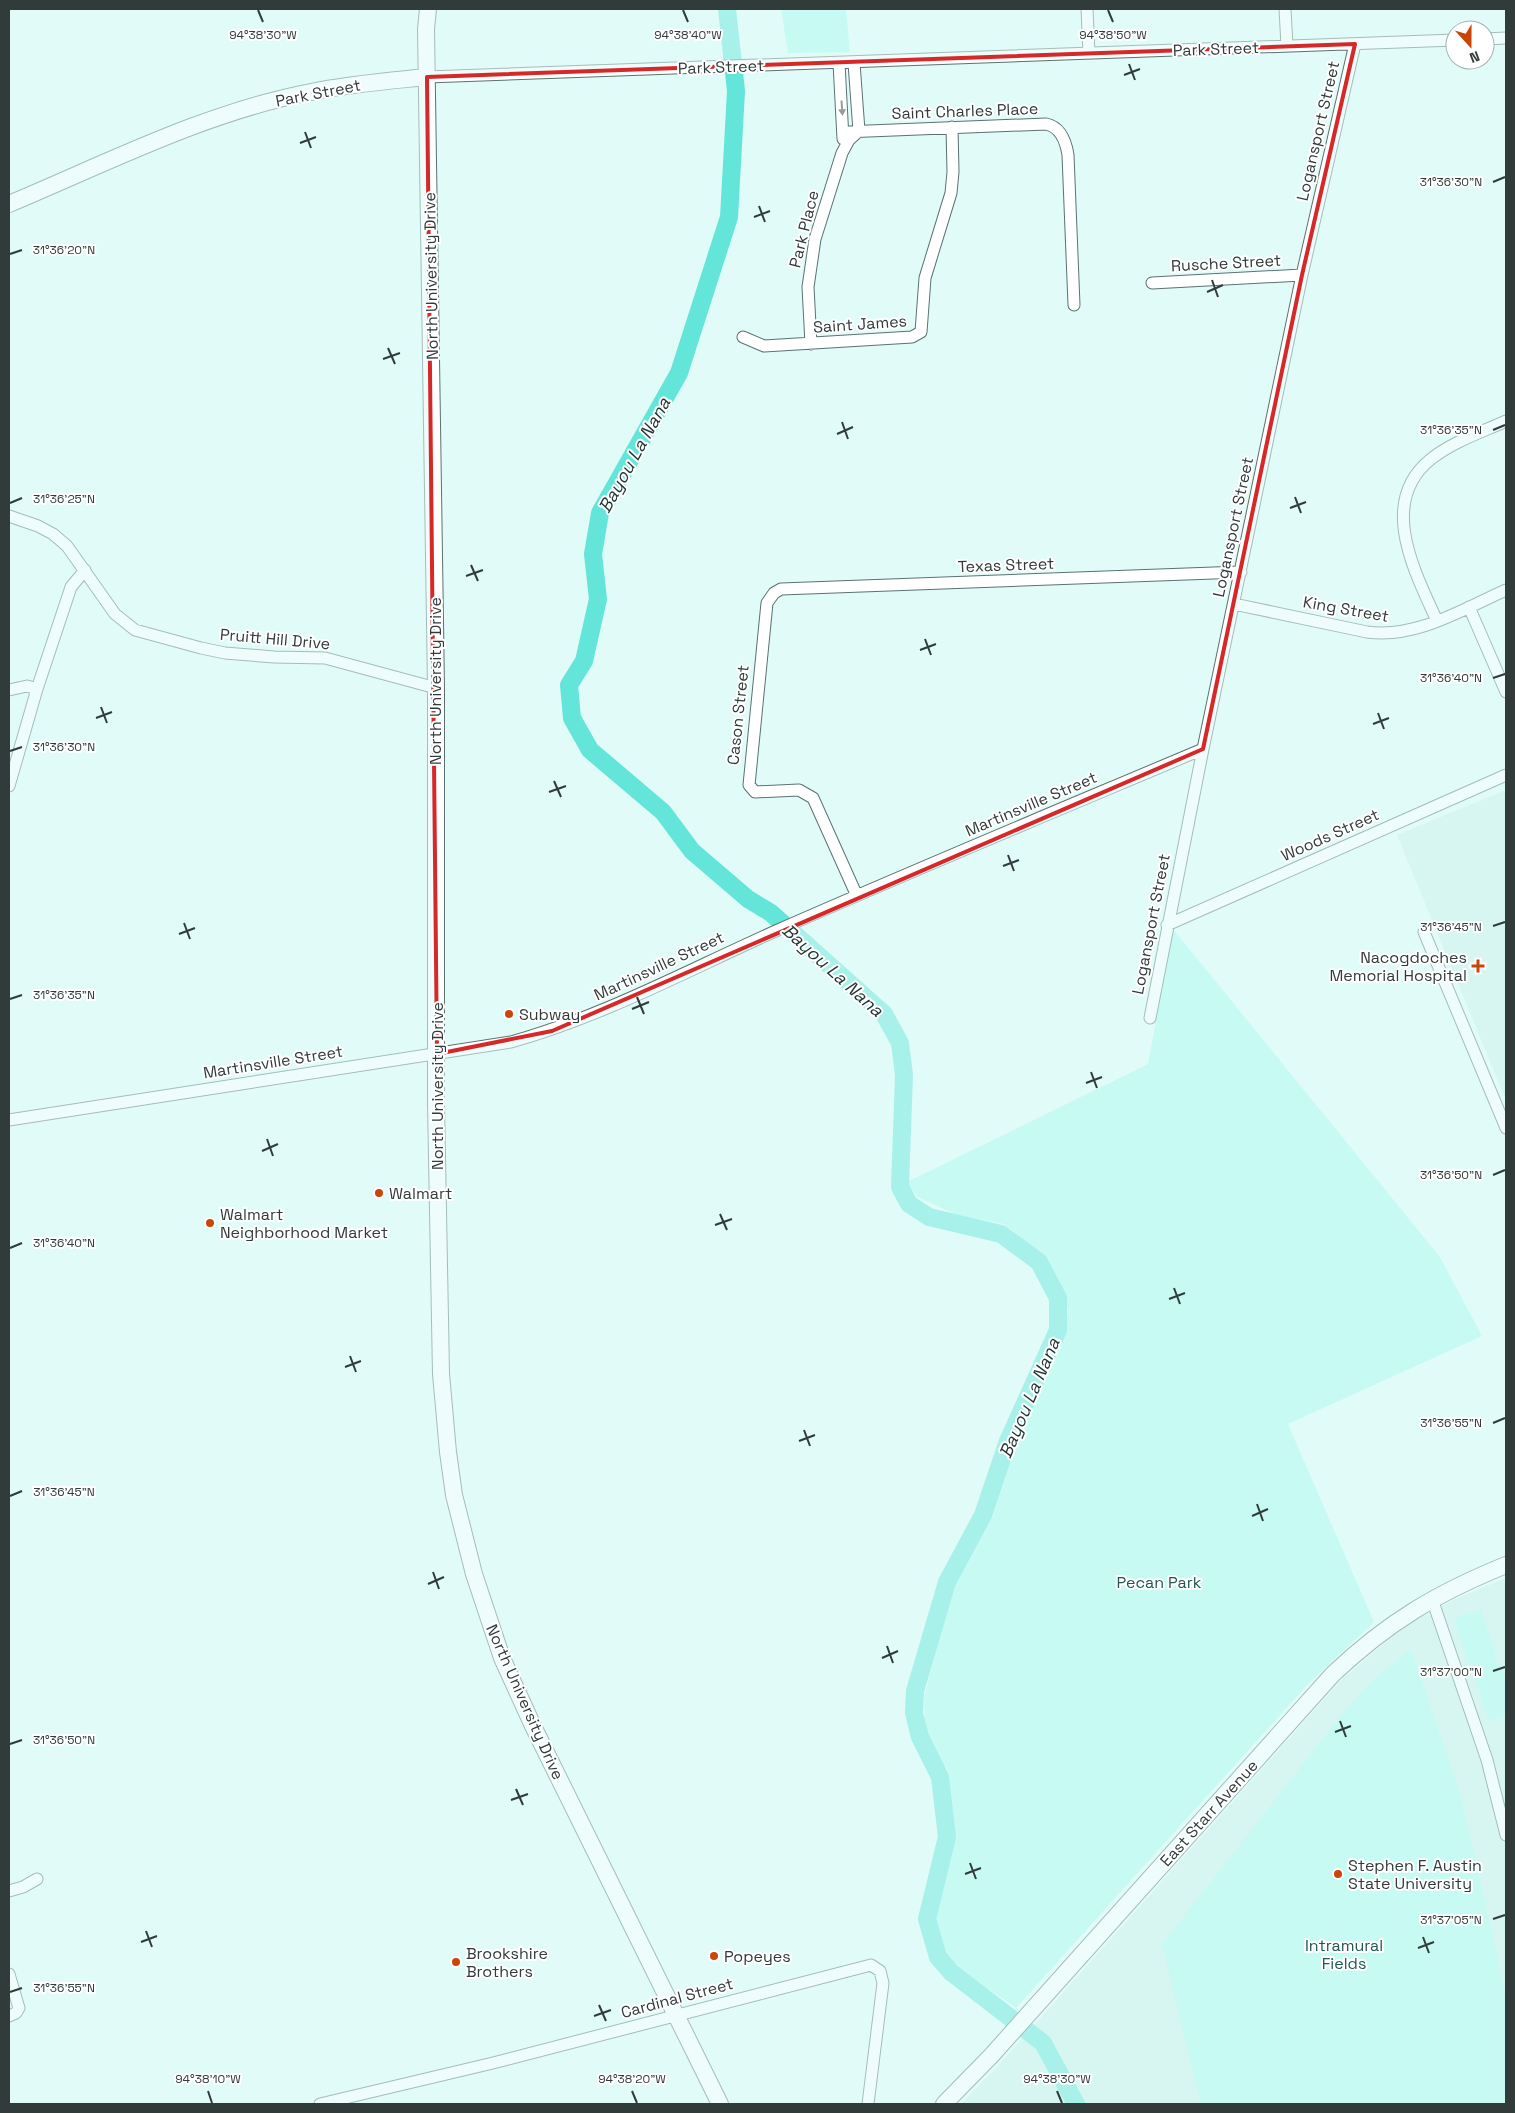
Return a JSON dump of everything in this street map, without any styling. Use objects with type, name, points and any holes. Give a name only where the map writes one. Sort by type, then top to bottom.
[{"type":"main road","name":"North University Drive","points":[[428,9],[426,29],[436,688],[436,1054],[440,1374],[448,1452],[464,1540],[492,1633],[516,1690],[720,2104]]},
{"type":"main road","name":"Park Street","points":[[9,204],[156,142],[250,108],[310,92],[427,77]]},
{"type":"main road","name":"East Starr Avenue","points":[[944,2104],[991,2056],[1333,1674],[1394,1622],[1432,1599],[1506,1565]]},
{"type":"street","points":[[1088,9],[1089,53]]},
{"type":"street","points":[[1285,9],[1287,46]]},
{"type":"street","name":"Park Street","points":[[427,77],[1445,40]]},
{"type":"street","name":"Logansport Street","points":[[1150,1018],[1203,749],[1302,275],[1355,44]]},
{"type":"street","name":"Park Place","points":[[839,63],[844,132],[842,153]]},
{"type":"street","points":[[854,63],[859,131]]},
{"type":"street","name":"Saint Charles Place","points":[[844,132],[1051,125],[1063,136],[1068,155],[1074,305]]},
{"type":"street","name":"Saint James","points":[[743,336],[764,346],[912,337],[921,332],[925,278],[951,193],[953,172],[952,127]]},
{"type":"street","name":"Park Place","points":[[811,344],[808,287],[811,256],[817,230],[842,153],[849,140],[859,131]]},
{"type":"street","name":"Rusche Street","points":[[1152,283],[1302,275]]},
{"type":"street","points":[[1437,621],[1408,556],[1403,510],[1407,495],[1413,481],[1430,459],[1506,421]]},
{"type":"street","name":"Pruitt Hill Drive","points":[[9,516],[54,534],[67,546],[115,614],[135,630],[225,653],[274,657],[325,658],[436,688]]},
{"type":"street","points":[[9,786],[37,689],[71,587],[85,570]]},
{"type":"street","name":"Texas Street","points":[[774,593],[781,589],[1241,572]]},
{"type":"street","name":"King Street","points":[[1234,604],[1379,634],[1402,632],[1437,621],[1506,590]]},
{"type":"street","name":"Cason Street","points":[[774,593],[767,603],[749,785],[755,792],[799,790],[813,798],[857,896]]},
{"type":"street","points":[[1469,606],[1506,692]]},
{"type":"street","points":[[9,690],[27,686],[37,689]]},
{"type":"street","name":"Martinsville Street","points":[[9,1120],[510,1042],[552,1031],[604,1010],[736,948],[812,915],[1203,749]]},
{"type":"street","name":"Woods Street","points":[[1167,925],[1506,775]]},
{"type":"street","points":[[1424,932],[1506,1128]]},
{"type":"street","points":[[1432,1599],[1488,1762],[1506,1835]]},
{"type":"street","points":[[9,1891],[37,1880]]},
{"type":"street","name":"Cardinal Street","points":[[320,2104],[484,2066],[675,2015],[874,1966],[882,1974],[883,1983],[868,2104]]},
{"type":"street","points":[[9,1974],[12,1977],[19,2008],[16,2013],[9,2016]]},
{"type":"highlighted area","points":[[1355,44],[1302,275],[1203,749],[552,1031],[437,1054],[427,77]]},
{"type":"shaded area","name":"Nacogdoches Memorial Hospital","points":[[1506,790],[1506,1097],[1505,1098],[1397,835]]},
{"type":"shaded area","name":"Intramural Fields","points":[[1506,1578],[1506,2104],[961,2104],[996,2068],[1342,1679],[1405,1626],[1455,1599]]},
{"type":"green space","points":[[781,9],[846,9],[850,52],[788,53]]},
{"type":"green space","name":"Pecan Park","points":[[1173,929],[1440,1257],[1482,1336],[1288,1424],[1374,1622],[1308,1684],[1016,2008],[960,1967],[946,1952],[938,1932],[933,1911],[953,1838],[948,1770],[930,1745],[925,1726],[924,1698],[941,1631],[943,1611],[955,1580],[993,1515],[1020,1433],[1062,1346],[1068,1311],[1059,1281],[1041,1253],[1004,1224],[957,1215],[918,1197],[905,1183],[1148,1064]]},
{"type":"green space","points":[[1478,1610],[1481,1611],[1497,1657],[1495,1662],[1500,1664],[1506,1683],[1506,1716],[1494,1721],[1488,1718],[1473,1674],[1475,1669],[1470,1666],[1455,1621],[1457,1617]]},
{"type":"green space","name":"Intramural Fields","points":[[1411,1649],[1462,1799],[1506,1995],[1506,2104],[1201,2104],[1162,1944],[1345,1710],[1377,1676]]},
{"type":"waterway","name":"Bayou La Nana","points":[[727,9],[736,91],[729,217],[679,373],[600,513],[593,554],[598,599],[584,661],[569,685],[572,718],[590,750],[663,812],[692,851],[748,899],[771,913],[884,1014],[900,1043],[904,1075],[900,1187],[909,1204],[929,1217],[1001,1234],[1039,1262],[1058,1298],[1058,1330],[1008,1441],[983,1515],[947,1582],[915,1691],[914,1713],[920,1737],[940,1777],[947,1837],[927,1919],[938,1957],[951,1972],[1043,2043],[1076,2104]]},
{"type":"place","name":"Nacogdoches Memorial Hospital","points":[[1478,966]]},
{"type":"place","name":"Subway","points":[[509,1014]]},
{"type":"place","name":"Walmart","points":[[379,1193]]},
{"type":"place","name":"Walmart Neighborhood Market","points":[[210,1223]]},
{"type":"place","name":"Stephen F. Austin State University","points":[[1338,1874]]},
{"type":"place","name":"Popeyes","points":[[714,1956]]},
{"type":"place","name":"Brookshire Brothers","points":[[456,1962]]}]
